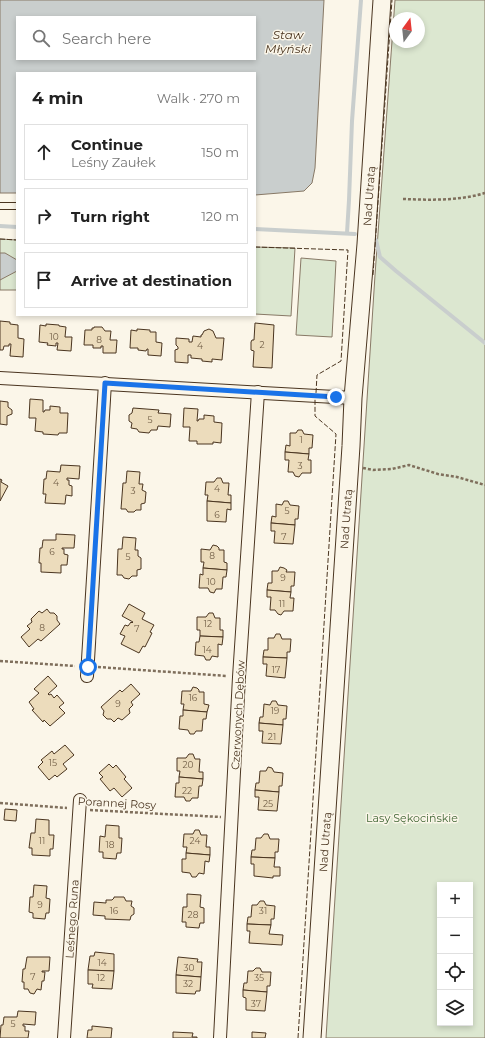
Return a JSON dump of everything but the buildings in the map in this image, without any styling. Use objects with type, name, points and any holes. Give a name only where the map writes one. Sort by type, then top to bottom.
[{"type":"street","name":"Nad Utratą","points":[[312,1038],[353,398],[366,244],[382,0]]},
{"type":"street","points":[[0,378],[353,398]]},
{"type":"street","points":[[88,671],[105,383]]},
{"type":"street","name":"Czerwonych Dębów","points":[[220,1038],[233,818],[239,677],[258,392]]},
{"type":"street","name":"Leśnego Runa","points":[[64,1038],[79,805]]},
{"type":"lane","points":[[0,206],[16,206]]},
{"type":"path","points":[[403,199],[432,200],[472,197],[485,193]]},
{"type":"path","points":[[357,466],[373,470],[392,469],[409,465],[438,474],[458,477],[485,486]]},
{"type":"path","points":[[0,661],[88,671],[239,677]]},
{"type":"path","name":"Porannej Rosy","points":[[0,803],[79,805],[233,818]]},
{"type":"green space","name":"Lasy Sękocińskie","points":[[395,0],[485,0],[485,1038],[326,1038],[375,275],[392,48],[425,48],[425,12],[394,12]]},
{"type":"green space","points":[[0,239],[16,240],[16,290],[0,290]]},
{"type":"green space","points":[[256,247],[295,248],[291,316],[256,314]]},
{"type":"green space","points":[[301,258],[336,261],[332,337],[296,335]]},
{"type":"water","name":"Staw Młyński","points":[[0,0],[324,0],[315,168],[312,183],[304,191],[256,195],[256,72],[16,72],[16,193],[0,193]]},
{"type":"water","points":[[0,253],[5,253],[16,259],[16,272],[0,280]]},
{"type":"waterway","points":[[347,233],[352,121],[361,0]]},
{"type":"waterway","points":[[0,226],[16,227]]},
{"type":"waterway","points":[[256,229],[355,234]]},
{"type":"waterway","points":[[376,240],[380,257],[485,343]]},
{"type":"fence","points":[[373,275],[392,0]]},
{"type":"fence","points":[[0,239],[16,240]]},
{"type":"fence","points":[[256,247],[348,250],[341,361],[317,375],[316,393]]},
{"type":"fence","points":[[298,1038],[336,434],[315,416],[315,399]]},
{"type":"route","points":[[88,667],[105,383],[336,397]]}]
